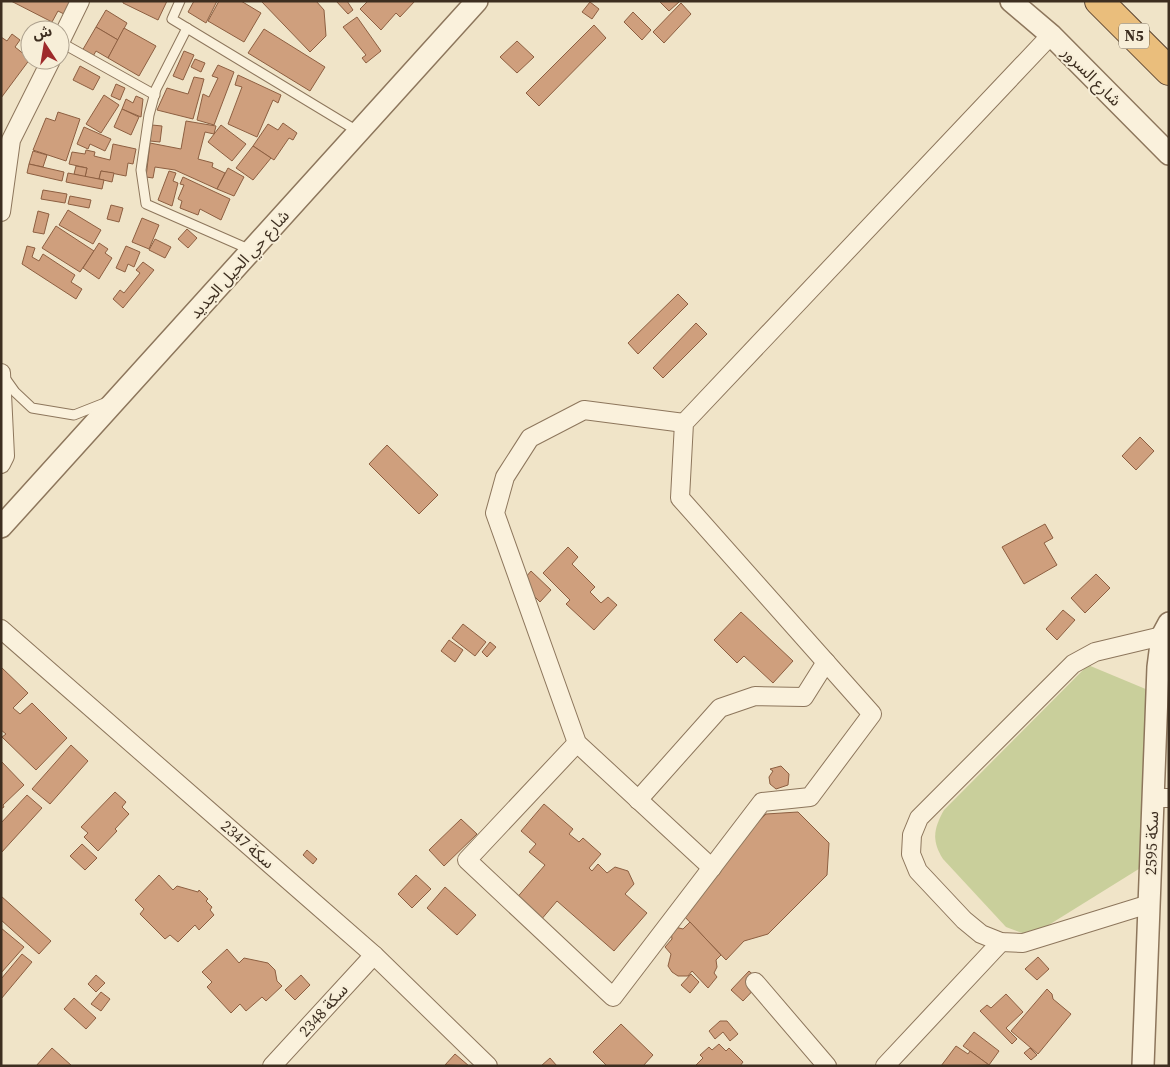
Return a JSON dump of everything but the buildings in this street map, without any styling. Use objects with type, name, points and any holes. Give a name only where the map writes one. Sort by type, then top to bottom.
[{"type":"highway","name":"N5","points":[[1099,1],[1169,71]]},
{"type":"street","points":[[70,22],[80,1]]},
{"type":"street","name":"شارع حي الحيل الجديد","points":[[1,527],[477,1]]},
{"type":"street","name":"شارع السرور","points":[[1011,1],[1051,35],[1169,154]]},
{"type":"street","points":[[577,743],[467,860],[613,997],[762,802],[810,797],[872,714],[680,498],[684,422],[1051,35]]},
{"type":"street","points":[[1,212],[11,140],[46,70]]},
{"type":"street","points":[[1,373],[5,456],[1,464]]},
{"type":"street","points":[[684,422],[584,410],[530,438],[505,477],[495,513],[577,743],[712,868]]},
{"type":"street","name":"سكة 2347","points":[[1,629],[374,954],[488,1066]]},
{"type":"street","points":[[1149,904],[1023,942],[1001,942],[980,934],[964,920],[918,871],[911,854],[911,844],[912,835],[919,818],[1073,664],[1095,652],[1166,629]]},
{"type":"street","name":"سكة 2595","points":[[1143,1066],[1149,904],[1161,798],[1158,667],[1166,629]]},
{"type":"street","points":[[638,800],[720,708],[755,696],[804,697],[826,662]]},
{"type":"street","points":[[885,1066],[1001,942]]},
{"type":"street","name":"سكة 2348","points":[[272,1066],[374,954]]},
{"type":"street","points":[[755,982],[827,1066]]},
{"type":"lane","points":[[180,1],[172,19],[359,132]]},
{"type":"lane","points":[[187,28],[154,95],[141,170],[146,204],[251,251]]},
{"type":"lane","points":[[70,48],[154,95]]},
{"type":"lane","points":[[1,373],[15,392],[32,408],[74,415],[119,397]]},
{"type":"green space","points":[[1088,665],[1148,690],[1142,867],[1039,931],[1025,934],[1006,927],[943,859],[935,840],[936,828],[944,810]]}]
